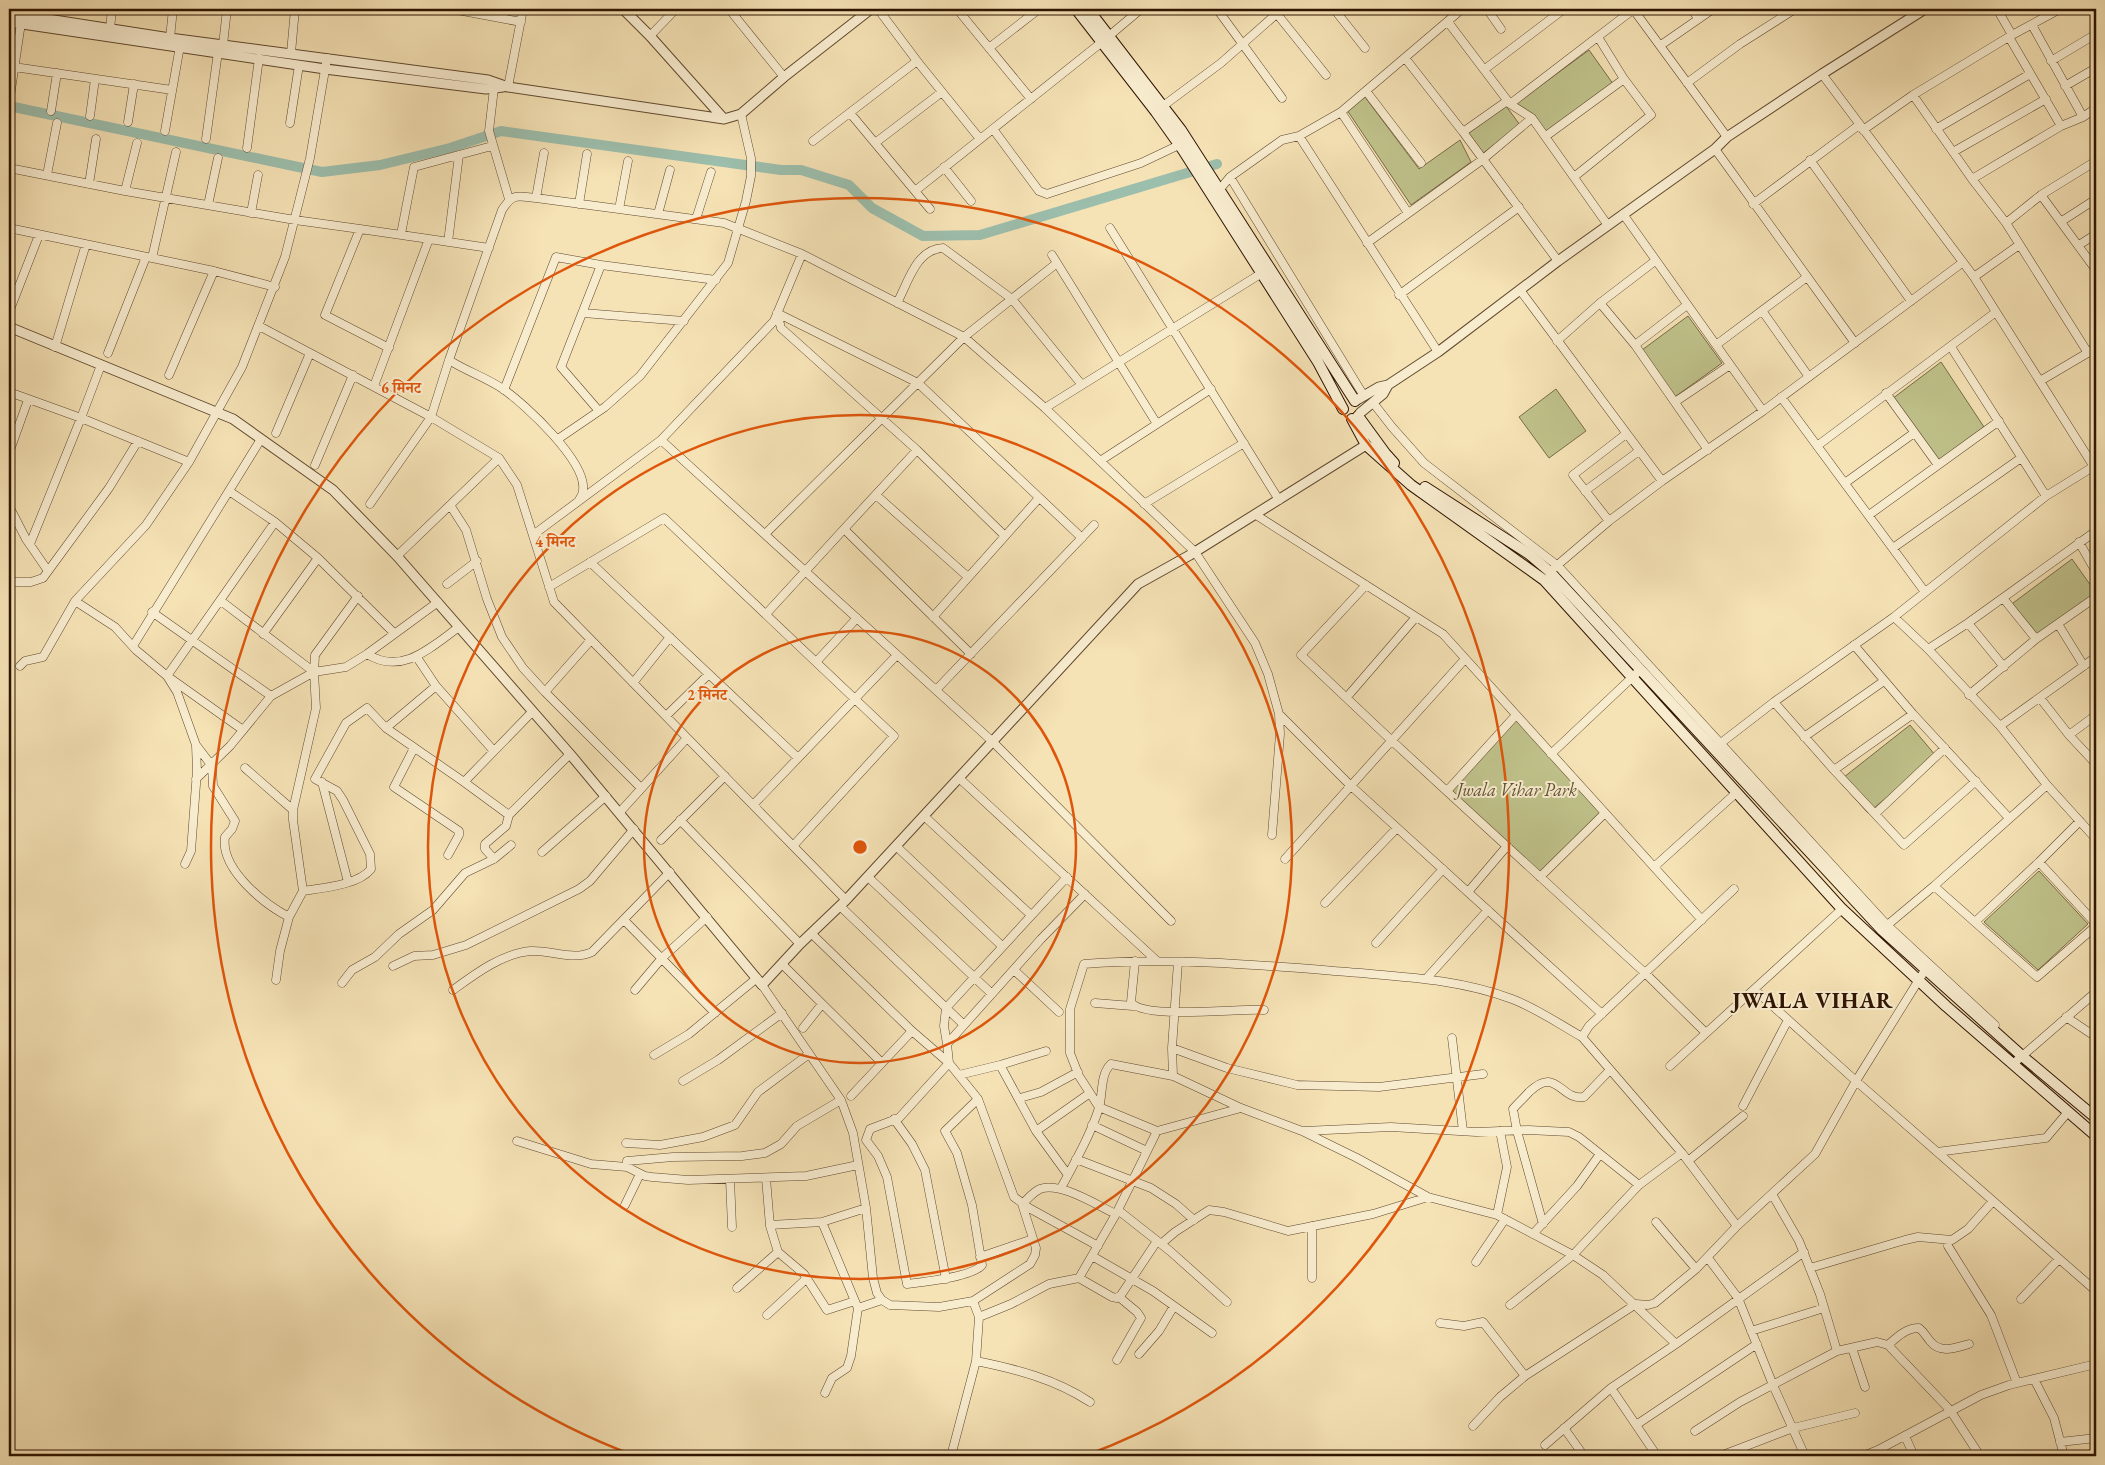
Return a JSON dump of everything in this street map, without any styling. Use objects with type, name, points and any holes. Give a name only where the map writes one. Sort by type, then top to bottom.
[{"type":"main road","points":[[1076,9],[1106,39],[1163,106],[1207,190],[1318,362],[1346,416],[1357,416]]},
{"type":"main road","points":[[1088,9],[1106,39],[1183,146],[1218,186],[1303,320],[1359,399],[1360,408],[1357,416],[1366,445],[1411,485],[1539,576],[1636,673],[1717,746],[1925,970],[2096,1118]]},
{"type":"main road","points":[[1343,409],[1347,403],[1359,399]]},
{"type":"main road","points":[[1357,416],[1385,453],[1414,480],[1553,568],[1636,673],[1736,793],[1842,909],[1917,979],[2096,1136]]},
{"type":"street","points":[[110,29],[112,9]]},
{"type":"street","points":[[170,38],[173,9]]},
{"type":"street","points":[[206,139],[227,9]]},
{"type":"street","points":[[291,53],[295,9]]},
{"type":"street","points":[[457,9],[521,22]]},
{"type":"street","points":[[508,86],[523,9]]},
{"type":"street","points":[[622,9],[650,36],[724,119]]},
{"type":"street","points":[[650,36],[676,9]]},
{"type":"street","points":[[729,9],[784,76]]},
{"type":"street","points":[[9,22],[180,46],[291,53],[488,80],[508,86],[724,119],[741,114],[784,76],[871,9]]},
{"type":"street","points":[[878,9],[980,139]]},
{"type":"street","points":[[957,9],[1031,99]]},
{"type":"street","points":[[989,48],[1039,9]]},
{"type":"street","points":[[915,191],[1141,9]]},
{"type":"street","points":[[1217,9],[1282,98]]},
{"type":"street","points":[[1334,9],[1364,48]]},
{"type":"street","points":[[1218,186],[1282,140],[1300,136],[1342,112],[1462,9]]},
{"type":"street","points":[[1487,9],[1501,29]]},
{"type":"street","points":[[1485,69],[1564,9]]},
{"type":"street","points":[[1463,132],[1598,38],[1634,9],[1727,137]]},
{"type":"street","points":[[1691,9],[1699,19]]},
{"type":"street","points":[[1661,45],[1713,9]]},
{"type":"street","points":[[1687,83],[1740,44],[1795,9]]},
{"type":"street","points":[[1230,177],[1313,314],[1359,399],[1379,387],[1388,385],[1438,352],[1607,224],[1715,149],[1727,137],[1822,74],[1926,9]]},
{"type":"street","points":[[1997,9],[2030,74],[2061,126]]},
{"type":"street","points":[[1753,204],[1810,160],[1913,95],[2060,9]]},
{"type":"street","points":[[1163,106],[1244,44],[1277,10],[1326,75]]},
{"type":"street","points":[[9,13],[170,38],[259,58],[325,69],[486,89],[508,86]]},
{"type":"street","points":[[1448,22],[1508,102],[1532,118],[1607,224]]},
{"type":"street","points":[[9,103],[21,24]]},
{"type":"street","points":[[2032,25],[2083,117]]},
{"type":"street","points":[[2051,61],[2096,34]]},
{"type":"street","points":[[1574,177],[1651,115],[1624,79],[1598,38]]},
{"type":"street","points":[[165,131],[180,46]]},
{"type":"street","points":[[247,148],[259,58]]},
{"type":"street","points":[[20,666],[25,660],[43,656],[75,601],[146,525],[189,462],[242,367],[275,287],[295,220],[310,158],[326,58]]},
{"type":"street","points":[[1405,58],[1463,132],[1558,261]]},
{"type":"street","points":[[813,141],[917,61]]},
{"type":"street","points":[[290,123],[299,64]]},
{"type":"street","points":[[14,67],[172,90]]},
{"type":"street","points":[[2065,86],[2096,68]]},
{"type":"street","points":[[51,111],[57,73]]},
{"type":"street","points":[[1374,404],[1424,462],[1553,568],[1717,746],[1774,702],[1894,617],[2046,496],[2095,467],[1974,276],[1962,263],[1822,74]]},
{"type":"street","points":[[1936,129],[2030,74]]},
{"type":"street","points":[[90,116],[95,79]]},
{"type":"street","points":[[1546,136],[1624,79]]},
{"type":"street","points":[[128,122],[134,84]]},
{"type":"street","points":[[494,88],[489,131],[509,199]]},
{"type":"street","points":[[1366,91],[1421,164]]},
{"type":"street","points":[[875,142],[942,92]]},
{"type":"street","points":[[1913,95],[1972,179],[2006,223],[2088,353]]},
{"type":"street","points":[[1953,152],[2046,99]]},
{"type":"street","points":[[1972,179],[2061,126],[2083,117],[2096,108]]},
{"type":"street","points":[[1342,112],[1408,213]]},
{"type":"street","points":[[850,113],[930,209]]},
{"type":"street","points":[[558,439],[598,411],[640,376],[728,263],[739,229],[750,176],[751,158],[741,114]]},
{"type":"street","points":[[1367,243],[1482,160],[1532,118]]},
{"type":"street","points":[[47,175],[56,122]]},
{"type":"street","points":[[993,128],[1039,191],[1047,194],[1141,163],[1183,146]]},
{"type":"street","points":[[1300,136],[1438,352]]},
{"type":"street","points":[[89,184],[96,138]]},
{"type":"street","points":[[126,191],[137,143]]},
{"type":"street","points":[[401,234],[414,167],[492,144]]},
{"type":"street","points":[[1715,149],[1855,343]]},
{"type":"street","points":[[108,353],[149,257],[167,198],[176,152]]},
{"type":"street","points":[[536,198],[544,153]]},
{"type":"street","points":[[579,204],[587,154]]},
{"type":"street","points":[[448,242],[459,155]]},
{"type":"street","points":[[208,205],[218,158]]},
{"type":"street","points":[[1810,160],[1911,301]]},
{"type":"street","points":[[619,209],[628,161]]},
{"type":"street","points":[[2006,223],[2041,195],[2096,161]]},
{"type":"street","points":[[944,167],[972,202]]},
{"type":"street","points":[[9,168],[251,213],[489,248]]},
{"type":"street","points":[[658,214],[670,170]]},
{"type":"street","points":[[696,219],[710,172]]},
{"type":"street","points":[[251,213],[258,175]]},
{"type":"street","points":[[2041,195],[2062,221],[2096,270]]},
{"type":"street","points":[[370,504],[431,417],[502,210],[509,199],[517,196],[536,198],[724,223],[802,254],[964,337],[1044,408],[1195,552],[1255,644],[1268,674],[1279,714],[1280,734],[1272,835]]},
{"type":"street","points":[[2062,221],[2096,199]]},
{"type":"street","points":[[1400,295],[1519,207]]},
{"type":"street","points":[[1623,214],[1763,411]]},
{"type":"street","points":[[9,228],[214,270],[275,287]]},
{"type":"street","points":[[1110,228],[1279,500]]},
{"type":"street","points":[[360,229],[325,315],[389,348]]},
{"type":"street","points":[[9,312],[39,234]]},
{"type":"street","points":[[2079,245],[2096,234]]},
{"type":"street","points":[[374,386],[429,239]]},
{"type":"street","points":[[55,346],[86,244]]},
{"type":"street","points":[[1974,276],[2019,245]]},
{"type":"street","points":[[898,303],[919,260],[935,249],[943,248],[1012,299],[1082,385]]},
{"type":"street","points":[[533,535],[661,440],[774,321],[802,254]]},
{"type":"street","points":[[1052,255],[1157,424]]},
{"type":"street","points":[[504,390],[556,257],[601,265],[716,280]]},
{"type":"street","points":[[1557,341],[1600,303],[1655,261]]},
{"type":"street","points":[[764,534],[964,337],[1057,263]]},
{"type":"street","points":[[1539,576],[1553,568],[1609,521],[1662,481],[1763,411],[1962,263]]},
{"type":"street","points":[[598,411],[561,367],[601,265]]},
{"type":"street","points":[[169,375],[214,270]]},
{"type":"street","points":[[1044,408],[1262,273]]},
{"type":"street","points":[[1716,345],[1763,312],[1807,277]]},
{"type":"street","points":[[1520,290],[1662,481]]},
{"type":"street","points":[[1600,303],[1634,345],[1708,450]]},
{"type":"street","points":[[1634,345],[1687,305]]},
{"type":"street","points":[[1763,312],[1809,377]]},
{"type":"street","points":[[1817,446],[1996,312]]},
{"type":"street","points":[[583,313],[684,321]]},
{"type":"street","points":[[777,313],[918,383],[1082,538]]},
{"type":"street","points":[[777,313],[781,328],[917,450],[1005,536]]},
{"type":"street","points":[[1303,320],[1313,314]]},
{"type":"street","points":[[259,326],[431,417],[498,458],[517,485],[554,602],[793,846],[843,903],[964,1025]]},
{"type":"street","points":[[9,327],[218,410],[333,490],[402,551],[438,602],[532,712],[606,796],[624,807],[634,829],[762,982],[841,1100],[853,1133],[866,1208],[873,1278],[877,1293],[882,1300],[890,1305],[939,1307],[973,1301],[1030,1264],[1035,1255],[1036,1248],[978,1099],[949,1063],[812,934]]},
{"type":"street","points":[[1951,347],[2046,496]]},
{"type":"street","points":[[2040,382],[2096,348]]},
{"type":"street","points":[[276,433],[310,353]]},
{"type":"street","points":[[449,360],[504,390],[558,439],[580,476],[584,489],[579,500]]},
{"type":"street","points":[[1675,402],[1730,364]]},
{"type":"street","points":[[30,544],[101,365]]},
{"type":"street","points":[[315,465],[353,375]]},
{"type":"street","points":[[1357,416],[1374,404],[1388,385]]},
{"type":"street","points":[[1100,461],[1211,389]]},
{"type":"street","points":[[9,392],[81,418],[189,462]]},
{"type":"street","points":[[1886,393],[1938,465]]},
{"type":"street","points":[[1781,397],[1926,592]]},
{"type":"street","points":[[9,453],[28,400]]},
{"type":"street","points":[[1870,515],[1999,421]]},
{"type":"street","points":[[1845,483],[1914,433]]},
{"type":"street","points":[[1609,521],[1573,475],[1626,434]]},
{"type":"street","points":[[133,646],[152,612],[261,439]]},
{"type":"street","points":[[661,440],[993,742],[1171,921]]},
{"type":"street","points":[[9,582],[38,581],[48,571],[109,488],[138,441]]},
{"type":"street","points":[[1144,504],[1244,443]]},
{"type":"street","points":[[654,1055],[689,1034],[715,1013],[762,982],[782,964],[868,877],[1138,584],[1256,515],[1366,445]]},
{"type":"street","points":[[766,614],[917,450]]},
{"type":"street","points":[[1585,491],[1639,451]]},
{"type":"street","points":[[402,551],[498,458]]},
{"type":"street","points":[[1893,548],[2021,458]]},
{"type":"street","points":[[229,491],[275,522],[318,558],[394,633]]},
{"type":"street","points":[[876,495],[968,577]]},
{"type":"street","points":[[933,617],[1039,498]]},
{"type":"street","points":[[450,505],[466,530],[487,599],[502,637],[523,668],[545,692],[641,788]]},
{"type":"street","points":[[9,506],[30,544],[48,571]]},
{"type":"street","points":[[1256,515],[1443,634],[1702,920]]},
{"type":"street","points":[[549,587],[664,518],[894,736],[793,846]]},
{"type":"street","points":[[167,676],[275,522]]},
{"type":"street","points":[[936,690],[1094,525]]},
{"type":"street","points":[[844,530],[971,654]]},
{"type":"street","points":[[1928,648],[1968,623],[2096,531]]},
{"type":"street","points":[[2080,542],[2096,572]]},
{"type":"street","points":[[263,634],[318,558]]},
{"type":"street","points":[[447,584],[477,561]]},
{"type":"street","points":[[590,562],[798,758]]},
{"type":"street","points":[[1366,585],[1301,655],[1645,973],[1706,1033]]},
{"type":"street","points":[[276,980],[280,951],[289,917],[303,891],[293,810],[316,708],[315,655],[358,596]]},
{"type":"street","points":[[1970,695],[2036,639],[2096,596]]},
{"type":"street","points":[[2003,598],[2036,639]]},
{"type":"street","points":[[75,601],[115,627],[167,676],[243,730]]},
{"type":"street","points":[[221,601],[314,672]]},
{"type":"street","points":[[196,779],[212,766],[271,696],[314,672],[346,667],[367,654],[438,602]]},
{"type":"street","points":[[152,612],[193,639],[271,696]]},
{"type":"street","points":[[1347,697],[1416,617]]},
{"type":"street","points":[[1894,617],[1928,648],[2000,726],[2047,785],[2096,840]]},
{"type":"street","points":[[816,662],[857,618]]},
{"type":"street","points":[[1968,623],[2004,667]]},
{"type":"street","points":[[2058,624],[2084,666]]},
{"type":"street","points":[[367,654],[378,660],[396,663],[406,661],[459,627]]},
{"type":"street","points":[[633,682],[670,637]]},
{"type":"street","points":[[545,692],[591,640]]},
{"type":"street","points":[[1854,645],[1913,714],[2009,818]]},
{"type":"street","points":[[753,805],[897,655]]},
{"type":"street","points":[[416,656],[436,686],[493,750]]},
{"type":"street","points":[[2000,726],[2096,657]]},
{"type":"street","points":[[1285,859],[1465,659]]},
{"type":"street","points":[[1551,754],[1636,673]]},
{"type":"street","points":[[666,716],[709,674]]},
{"type":"street","points":[[167,676],[177,692],[196,745],[212,766],[213,786],[235,821],[232,829],[225,837],[226,855],[251,889],[263,901],[289,917]]},
{"type":"street","points":[[1804,737],[1884,680]]},
{"type":"street","points":[[386,728],[436,686]]},
{"type":"street","points":[[2040,698],[2069,735],[2096,764]]},
{"type":"street","points":[[1774,702],[1904,845],[1976,781]]},
{"type":"street","points":[[303,891],[348,882],[369,872],[372,865],[370,854],[344,800],[338,791],[315,779],[334,747],[342,729],[351,718],[367,708],[386,728],[509,815]]},
{"type":"street","points":[[464,782],[532,712]]},
{"type":"street","points":[[1279,714],[1350,785],[1602,1014]]},
{"type":"street","points":[[1834,770],[1913,714]]},
{"type":"street","points":[[1447,791],[1516,715]]},
{"type":"street","points":[[2069,735],[2096,715]]},
{"type":"street","points":[[624,807],[688,738]]},
{"type":"street","points":[[185,864],[191,851],[196,779],[196,745]]},
{"type":"street","points":[[414,748],[394,787],[459,831],[459,835],[448,855]]},
{"type":"street","points":[[1875,814],[1945,748]]},
{"type":"street","points":[[494,859],[485,849],[485,844],[506,826],[509,815],[570,754]]},
{"type":"street","points":[[245,768],[293,810]]},
{"type":"street","points":[[661,840],[724,776]]},
{"type":"street","points":[[960,778],[1158,961]]},
{"type":"street","points":[[322,782],[348,882]]},
{"type":"street","points":[[2023,1054],[1885,928],[2047,785]]},
{"type":"street","points":[[1654,867],[1736,793]]},
{"type":"street","points":[[542,852],[606,796]]},
{"type":"street","points":[[1540,877],[1605,813]]},
{"type":"street","points":[[924,816],[1031,915]]},
{"type":"street","points":[[680,820],[800,944]]},
{"type":"street","points":[[1975,922],[2040,862],[2080,821]]},
{"type":"street","points":[[1325,903],[1398,828]]},
{"type":"street","points":[[393,966],[414,956],[432,955],[466,945],[579,888],[590,881],[634,829]]},
{"type":"street","points":[[342,983],[352,970],[375,957],[399,934],[433,910],[465,873],[494,859],[511,845]]},
{"type":"street","points":[[896,846],[1002,946]]},
{"type":"street","points":[[1468,892],[1507,846]]},
{"type":"street","points":[[1934,886],[2037,977],[2096,925],[2040,862]]},
{"type":"street","points":[[1376,943],[1443,869]]},
{"type":"street","points":[[453,990],[478,972],[516,955],[531,951],[587,954],[592,952],[670,872]]},
{"type":"street","points":[[868,877],[992,994]]},
{"type":"street","points":[[978,1099],[945,1131],[957,1153],[972,1205],[980,1268],[946,1279],[906,1284],[887,1177],[878,1156],[866,1140],[870,1129],[899,1118],[949,1063],[944,1026],[946,1008],[1066,878]]},
{"type":"street","points":[[1585,1031],[1734,889]]},
{"type":"street","points":[[947,1044],[1085,894]]},
{"type":"street","points":[[1670,1066],[1842,909]]},
{"type":"street","points":[[1428,976],[1488,910]]},
{"type":"street","points":[[635,990],[662,958],[707,917]]},
{"type":"street","points":[[624,920],[715,1013]]},
{"type":"street","points":[[1133,1006],[1131,999],[1135,961]]},
{"type":"street","points":[[1241,1108],[1157,1131],[1099,1107],[1078,1072],[1070,1054],[1070,1009],[1084,964],[1135,961],[1235,962],[1428,976],[1513,999],[1585,1031],[1610,1070],[1682,1153],[1737,1226]]},
{"type":"street","points":[[1173,1076],[1172,1048],[1178,962]]},
{"type":"street","points":[[782,964],[882,1064]]},
{"type":"street","points":[[1014,970],[1059,1012]]},
{"type":"street","points":[[1474,1426],[1500,1397],[1525,1376],[1636,1304],[1648,1305],[1655,1303],[1708,1258],[1737,1226],[1817,1151],[1856,1081],[1917,979],[1925,970]]},
{"type":"street","points":[[1755,990],[2059,1259],[2095,1288]]},
{"type":"street","points":[[2013,1064],[2096,992]]},
{"type":"street","points":[[1096,1003],[1174,1012],[1264,1010]]},
{"type":"street","points":[[803,1028],[822,1004]]},
{"type":"street","points":[[683,1080],[718,1060],[782,1013]]},
{"type":"street","points":[[2066,1017],[2096,1037]]},
{"type":"street","points":[[1743,1106],[1788,1020]]},
{"type":"street","points":[[851,1096],[912,1030]]},
{"type":"street","points":[[1452,1038],[1463,1131]]},
{"type":"street","points":[[1172,1048],[1227,1068],[1297,1085],[1379,1087],[1457,1079],[1483,1074]]},
{"type":"street","points":[[959,1075],[1046,1051]]},
{"type":"street","points":[[626,1143],[660,1145],[703,1137],[734,1125],[758,1092],[809,1054]]},
{"type":"street","points":[[1061,1188],[1092,1126],[1099,1107],[1105,1074],[1112,1064],[1173,1076],[1241,1108],[1302,1131],[1357,1158],[1428,1197],[1497,1215],[1573,1255],[1604,1275],[1676,1344]]},
{"type":"street","points":[[1000,1065],[1020,1098],[1036,1131],[1068,1175]]},
{"type":"street","points":[[1543,1224],[1516,1131],[1513,1109],[1541,1082],[1550,1082],[1577,1097],[1581,1097],[1588,1094],[1610,1070]]},
{"type":"street","points":[[1020,1098],[1041,1092],[1078,1072]]},
{"type":"street","points":[[1036,1131],[1090,1093]]},
{"type":"street","points":[[628,1167],[627,1161],[673,1157],[742,1156],[765,1153],[781,1144],[797,1126],[841,1100]]},
{"type":"street","points":[[1937,1152],[2046,1138],[2068,1112]]},
{"type":"street","points":[[1688,1161],[1742,1116]]},
{"type":"street","points":[[894,1120],[912,1144],[925,1170],[946,1279]]},
{"type":"street","points":[[1092,1126],[1148,1150]]},
{"type":"street","points":[[1302,1131],[1391,1127],[1463,1131],[1568,1132],[1579,1137],[1639,1185]]},
{"type":"street","points":[[1080,1278],[1117,1212],[1157,1131]]},
{"type":"street","points":[[1497,1215],[1507,1167],[1500,1131]]},
{"type":"street","points":[[517,1141],[591,1164],[628,1167],[640,1174],[652,1177],[688,1180],[806,1176],[858,1165]]},
{"type":"street","points":[[1510,1305],[1573,1255],[1639,1185],[1682,1153]]},
{"type":"street","points":[[1533,1234],[1577,1186],[1600,1154]]},
{"type":"street","points":[[1076,1159],[1163,1195],[1194,1220]]},
{"type":"street","points":[[625,1205],[640,1174]]},
{"type":"street","points":[[766,1178],[770,1225],[778,1252],[807,1278],[827,1310],[882,1300]]},
{"type":"street","points":[[730,1179],[732,1227]]},
{"type":"street","points":[[1019,1201],[1041,1189],[1050,1187],[1061,1188],[1117,1212],[1159,1243],[1226,1302]]},
{"type":"street","points":[[1772,1194],[1799,1240],[1838,1351]]},
{"type":"street","points":[[1119,1297],[1159,1243],[1209,1210],[1224,1212],[1288,1231],[1373,1214],[1428,1197]]},
{"type":"street","points":[[1019,1201],[1098,1246]]},
{"type":"street","points":[[1810,1268],[1918,1237],[1950,1243],[1961,1236],[1993,1201]]},
{"type":"street","points":[[770,1225],[822,1222],[866,1208]]},
{"type":"street","points":[[1476,1262],[1505,1219]]},
{"type":"street","points":[[822,1222],[856,1304],[851,1356],[847,1368],[832,1378],[825,1393]]},
{"type":"street","points":[[1656,1222],[1696,1269]]},
{"type":"street","points":[[1312,1226],[1312,1278]]},
{"type":"street","points":[[980,1257],[1033,1239]]},
{"type":"street","points":[[1950,1243],[1991,1315],[2017,1383]]},
{"type":"street","points":[[737,1288],[778,1252]]},
{"type":"street","points":[[1545,1445],[1611,1388],[1804,1252]]},
{"type":"street","points":[[1092,1256],[1132,1279],[1212,1333]]},
{"type":"street","points":[[1708,1258],[1738,1298],[1805,1456]]},
{"type":"street","points":[[2021,1299],[2059,1259]]},
{"type":"street","points":[[767,1315],[807,1278]]},
{"type":"street","points":[[979,1317],[1011,1304],[1049,1284],[1080,1278],[1112,1297],[1119,1297],[1137,1312],[1140,1318],[1117,1360]]},
{"type":"street","points":[[951,1456],[976,1361],[979,1317],[973,1301]]},
{"type":"street","points":[[1139,1354],[1159,1331],[1174,1306]]},
{"type":"street","points":[[1751,1330],[1824,1308]]},
{"type":"street","points":[[1440,1323],[1464,1326],[1483,1322],[1525,1376]]},
{"type":"street","points":[[1888,1345],[1898,1336],[1913,1328],[1919,1328],[1931,1343],[1941,1349],[1953,1349],[1969,1344]]},
{"type":"street","points":[[1695,1431],[1740,1402],[1838,1351],[1877,1342],[1888,1345],[1950,1410],[1980,1456]]},
{"type":"street","points":[[1636,1425],[1757,1344]]},
{"type":"street","points":[[1852,1348],[1865,1387]]},
{"type":"street","points":[[976,1361],[1033,1374],[1071,1390],[1090,1402]]},
{"type":"street","points":[[1863,1456],[1878,1450],[1981,1395],[2017,1383],[2096,1364]]},
{"type":"street","points":[[2034,1379],[2054,1418],[2064,1456]]},
{"type":"street","points":[[1611,1388],[1657,1456]]},
{"type":"street","points":[[1720,1456],[1793,1428],[1855,1413]]},
{"type":"street","points":[[1564,1428],[1584,1456]]},
{"type":"street","points":[[1905,1436],[1914,1456]]},
{"type":"street","points":[[2060,1442],[2096,1438]]},
{"type":"green space","points":[[1589,50],[1616,88],[1545,140],[1517,103]]},
{"type":"green space","points":[[1365,97],[1419,169],[1460,140],[1471,162],[1411,205],[1347,110]]},
{"type":"green space","points":[[1506,106],[1520,125],[1478,157],[1466,135]]},
{"type":"green space","points":[[1688,316],[1722,363],[1672,399],[1638,353]]},
{"type":"green space","points":[[1941,362],[1984,427],[1934,464],[1888,402]]},
{"type":"green space","points":[[1556,389],[1586,431],[1549,458],[1519,417]]},
{"type":"green space","points":[[2072,559],[2096,593],[2034,638],[2009,606]]},
{"type":"green space","name":"Jwala Vihar Park","points":[[1516,715],[1605,813],[1540,877],[1447,791]]},
{"type":"green space","points":[[1910,725],[1936,756],[1868,813],[1839,781]]},
{"type":"green space","points":[[2039,871],[2088,924],[2038,970],[1984,922]]},
{"type":"waterway","points":[[9,106],[322,172],[380,165],[450,148],[501,131],[781,170],[801,170],[849,185],[872,208],[923,236],[980,235],[1217,164]]},
{"type":"district","name":"JWALA VIHAR","points":[[1813,1000]]}]
